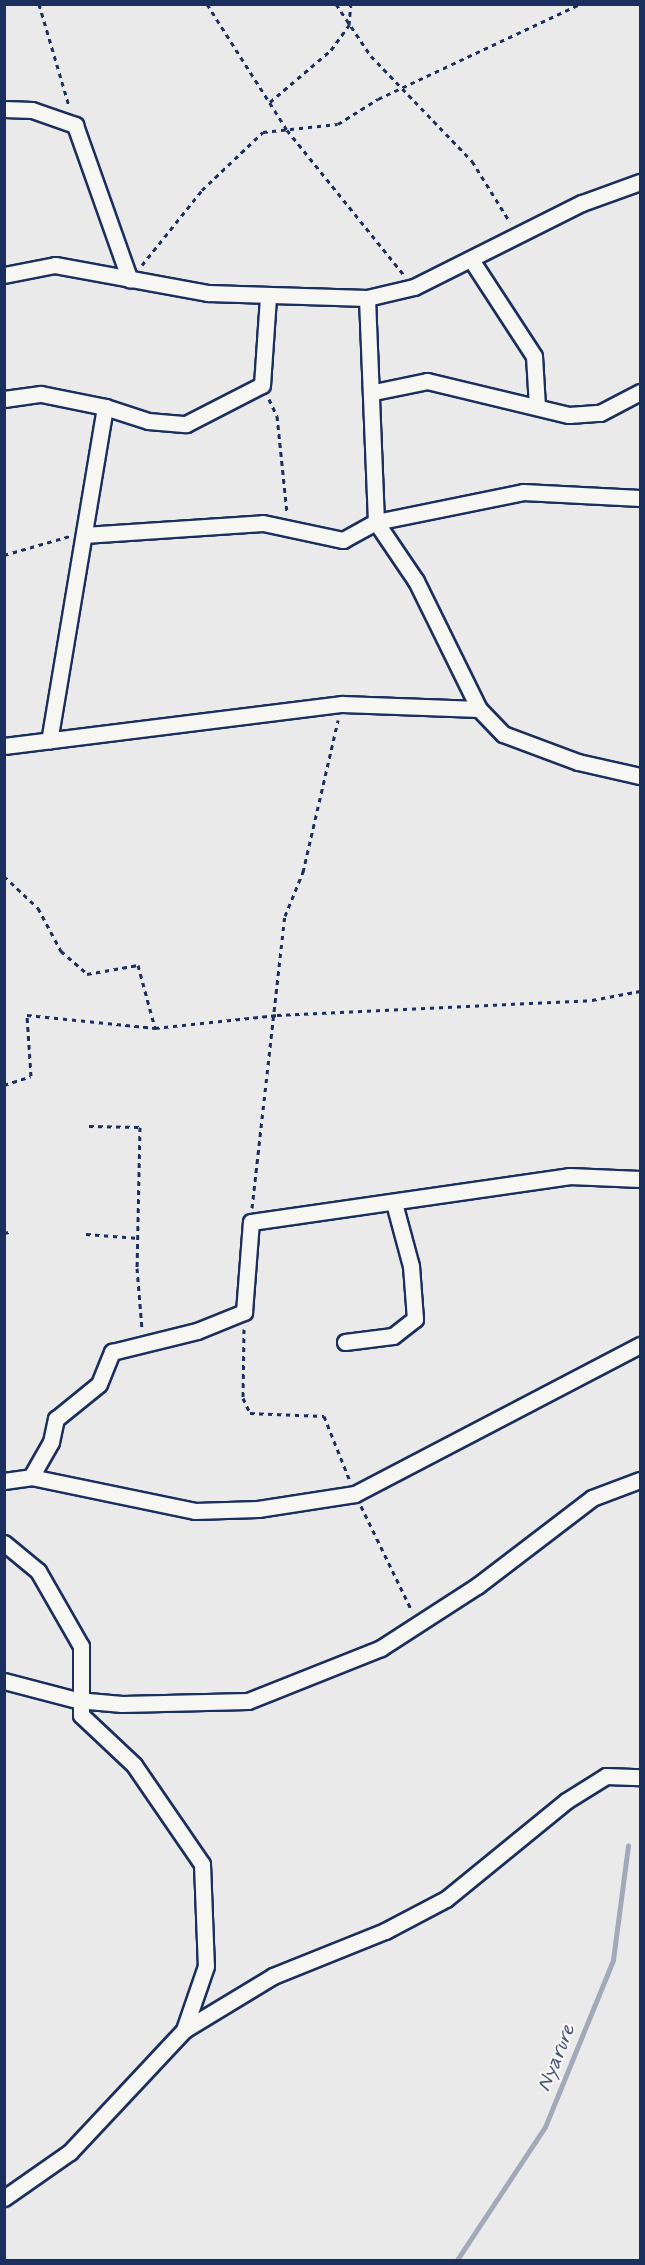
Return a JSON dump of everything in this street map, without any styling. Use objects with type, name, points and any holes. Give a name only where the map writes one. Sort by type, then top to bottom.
[{"type":"street","points":[[4,109],[32,110],[75,125],[130,280]]},
{"type":"street","points":[[4,274],[55,265],[130,280],[268,297],[367,298],[414,287],[472,261],[517,234],[640,182]]},
{"type":"street","points":[[472,261],[534,356],[537,406]]},
{"type":"street","points":[[4,399],[41,394],[105,407],[148,421],[186,424],[262,385],[268,297]]},
{"type":"street","points":[[367,298],[374,392],[376,522],[416,580],[479,709],[503,734],[578,762],[640,776]]},
{"type":"street","points":[[374,392],[427,381],[569,415],[600,413],[640,392]]},
{"type":"street","points":[[49,740],[105,407]]},
{"type":"street","points":[[84,535],[263,524],[343,540],[376,522],[523,492],[640,498]]},
{"type":"street","points":[[4,746],[342,704],[479,709]]},
{"type":"street","points":[[31,1477],[51,1442],[56,1419],[99,1384],[112,1352],[143,1342],[197,1331],[244,1312],[251,1222],[569,1176],[640,1179]]},
{"type":"street","points":[[345,1342],[393,1336],[415,1319],[411,1266],[394,1203]]},
{"type":"street","points":[[4,1481],[31,1477],[195,1511],[258,1509],[355,1494],[640,1345]]},
{"type":"street","points":[[4,1681],[77,1700],[248,1701],[381,1648],[418,1624],[592,1498],[640,1480]]},
{"type":"street","points":[[4,1544],[38,1571],[81,1646],[84,1659],[77,1700],[81,1715],[134,1765],[202,1864],[206,1966],[184,2030]]},
{"type":"street","points":[[4,2198],[69,2152],[184,2030],[273,1976],[385,1931],[446,1899],[566,1801],[606,1776],[640,1777]]},
{"type":"path","points":[[39,4],[75,125]]},
{"type":"path","points":[[207,4],[287,130],[414,287]]},
{"type":"path","points":[[336,4],[371,56],[472,161],[517,234]]},
{"type":"path","points":[[270,102],[296,85],[349,25],[351,4]]},
{"type":"path","points":[[130,280],[202,190],[263,132],[338,124],[378,99],[580,4]]},
{"type":"path","points":[[262,385],[277,416],[290,530]]},
{"type":"path","points":[[4,555],[52,537],[84,535]]},
{"type":"path","points":[[251,1222],[277,1015],[285,916],[303,873],[342,704]]},
{"type":"path","points":[[4,876],[38,908],[61,951],[87,974],[138,965],[155,1028]]},
{"type":"path","points":[[4,1085],[32,1076],[27,1016],[155,1028],[277,1015],[511,1006],[640,991]]},
{"type":"path","points":[[89,1125],[140,1127],[139,1238],[143,1342]]},
{"type":"path","points":[[86,1234],[139,1238]]},
{"type":"path","points":[[244,1312],[243,1398],[250,1413],[324,1416],[355,1494],[418,1624]]},
{"type":"waterway","name":"Nyarure","points":[[457,2260],[545,2127],[613,1960],[628,1846]]}]
